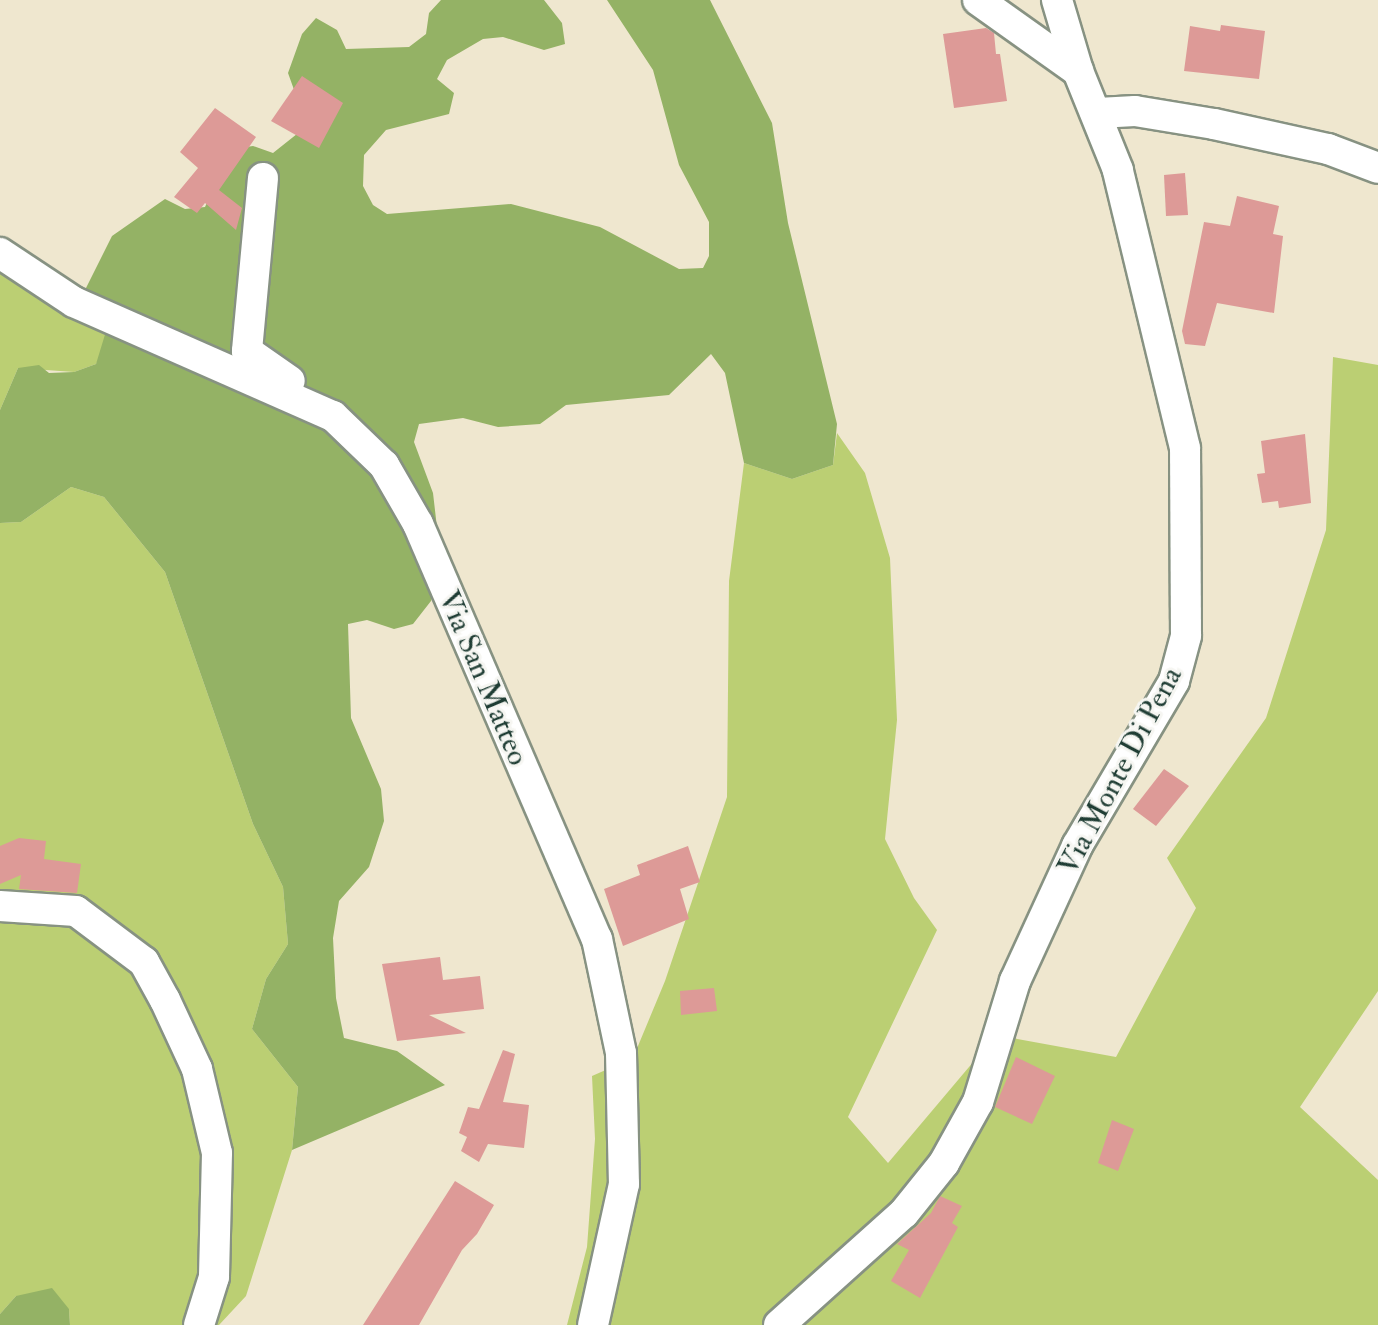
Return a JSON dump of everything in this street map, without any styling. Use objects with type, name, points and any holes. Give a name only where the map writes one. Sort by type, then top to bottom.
[{"type":"street","points":[[978,0],[1078,71]]},
{"type":"street","name":"Via Monte Di Pena","points":[[779,1325],[904,1213],[944,1163],[978,1102],[1015,981],[1058,886],[1174,681],[1186,636],[1185,448],[1118,170],[1098,113],[1078,71],[1057,0]]},
{"type":"street","points":[[1098,113],[1135,111],[1214,124],[1328,149],[1378,168]]},
{"type":"street","points":[[263,178],[247,351],[311,393],[333,416]]},
{"type":"street","name":"Via San Matteo","points":[[0,253],[74,302],[333,416],[384,465],[418,524],[597,939],[621,1053],[624,1184],[593,1325]]},
{"type":"street","points":[[0,906],[76,911],[144,962],[172,1013],[197,1069],[217,1153],[214,1277],[199,1325]]},
{"type":"green space","points":[[441,0],[544,0],[562,23],[565,44],[544,50],[503,37],[483,39],[447,60],[437,79],[454,93],[449,114],[386,130],[364,155],[363,186],[373,205],[387,214],[511,204],[600,227],[679,269],[703,268],[709,256],[709,222],[679,165],[653,70],[607,0],[710,0],[772,123],[788,223],[837,424],[833,465],[792,479],[744,463],[725,373],[711,354],[669,395],[566,405],[540,424],[498,427],[463,418],[419,424],[414,442],[433,493],[441,562],[431,601],[413,624],[394,629],[367,620],[348,624],[351,718],[381,789],[384,821],[369,867],[339,901],[333,938],[336,998],[344,1038],[397,1051],[445,1085],[292,1150],[298,1087],[252,1029],[266,979],[288,944],[283,887],[253,824],[165,572],[104,497],[71,487],[21,522],[0,523],[0,410],[18,368],[39,365],[49,373],[74,372],[96,364],[107,328],[83,294],[112,236],[165,199],[185,209],[205,207],[232,149],[253,146],[273,153],[307,126],[288,73],[302,34],[316,18],[337,30],[346,49],[409,47],[426,34],[429,13]]},
{"type":"green space","points":[[0,240],[120,319],[96,364],[74,372],[18,368],[0,410]]},
{"type":"green space","points":[[1333,357],[1378,365],[1378,991],[1300,1107],[1378,1180],[1378,1325],[567,1325],[587,1247],[595,1139],[592,1076],[633,1058],[665,981],[727,797],[729,581],[744,463],[792,479],[833,465],[837,433],[865,473],[890,558],[897,720],[885,839],[914,898],[937,930],[848,1117],[888,1163],[996,1035],[1116,1057],[1196,908],[1167,858],[1266,718],[1326,530]]},
{"type":"green space","points":[[71,487],[104,497],[165,572],[253,824],[283,887],[288,944],[266,979],[252,1029],[298,1087],[292,1150],[246,1296],[219,1325],[70,1325],[69,1309],[16,1296],[0,1314],[0,523],[21,522]]},
{"type":"green space","points":[[52,1288],[69,1309],[70,1325],[0,1325],[0,1314],[16,1296]]},
{"type":"building","points":[[1221,25],[1265,31],[1259,79],[1184,71],[1190,26],[1220,31]]},
{"type":"building","points":[[986,28],[994,33],[1007,101],[954,108],[943,34]]},
{"type":"building","points":[[302,76],[343,103],[319,148],[271,121]]},
{"type":"building","points":[[215,108],[256,137],[219,190],[242,208],[236,230],[205,203],[197,213],[174,197],[198,168],[180,152]]},
{"type":"building","points":[[1185,173],[1188,215],[1166,216],[1164,175]]},
{"type":"building","points":[[1237,196],[1279,206],[1273,234],[1283,236],[1274,313],[1217,303],[1205,346],[1185,344],[1182,331],[1204,222],[1230,226]]},
{"type":"building","points":[[1305,434],[1311,503],[1279,508],[1278,501],[1262,503],[1257,474],[1265,473],[1261,441]]},
{"type":"building","points":[[1164,769],[1189,786],[1156,826],[1133,809]]},
{"type":"building","points":[[19,838],[46,841],[44,859],[81,864],[77,893],[19,889],[21,875],[0,884],[0,846]]},
{"type":"building","points":[[688,846],[700,882],[680,889],[689,919],[623,946],[604,889],[640,875],[637,865]]},
{"type":"building","points":[[440,957],[443,980],[480,976],[484,1009],[429,1015],[466,1033],[397,1041],[382,964]]},
{"type":"building","points":[[714,988],[717,1011],[681,1015],[680,991]]},
{"type":"building","points":[[503,1050],[515,1054],[503,1102],[529,1105],[524,1148],[488,1144],[479,1162],[461,1151],[467,1137],[459,1133],[468,1107],[479,1109]]},
{"type":"building","points":[[1016,1057],[1055,1076],[1032,1124],[995,1107]]},
{"type":"building","points":[[1112,1120],[1134,1129],[1118,1171],[1098,1163]]},
{"type":"building","points":[[455,1181],[494,1205],[477,1234],[462,1250],[419,1325],[363,1325]]},
{"type":"building","points":[[940,1196],[962,1206],[952,1223],[958,1227],[920,1298],[891,1281],[909,1250],[897,1244],[931,1213]]}]
